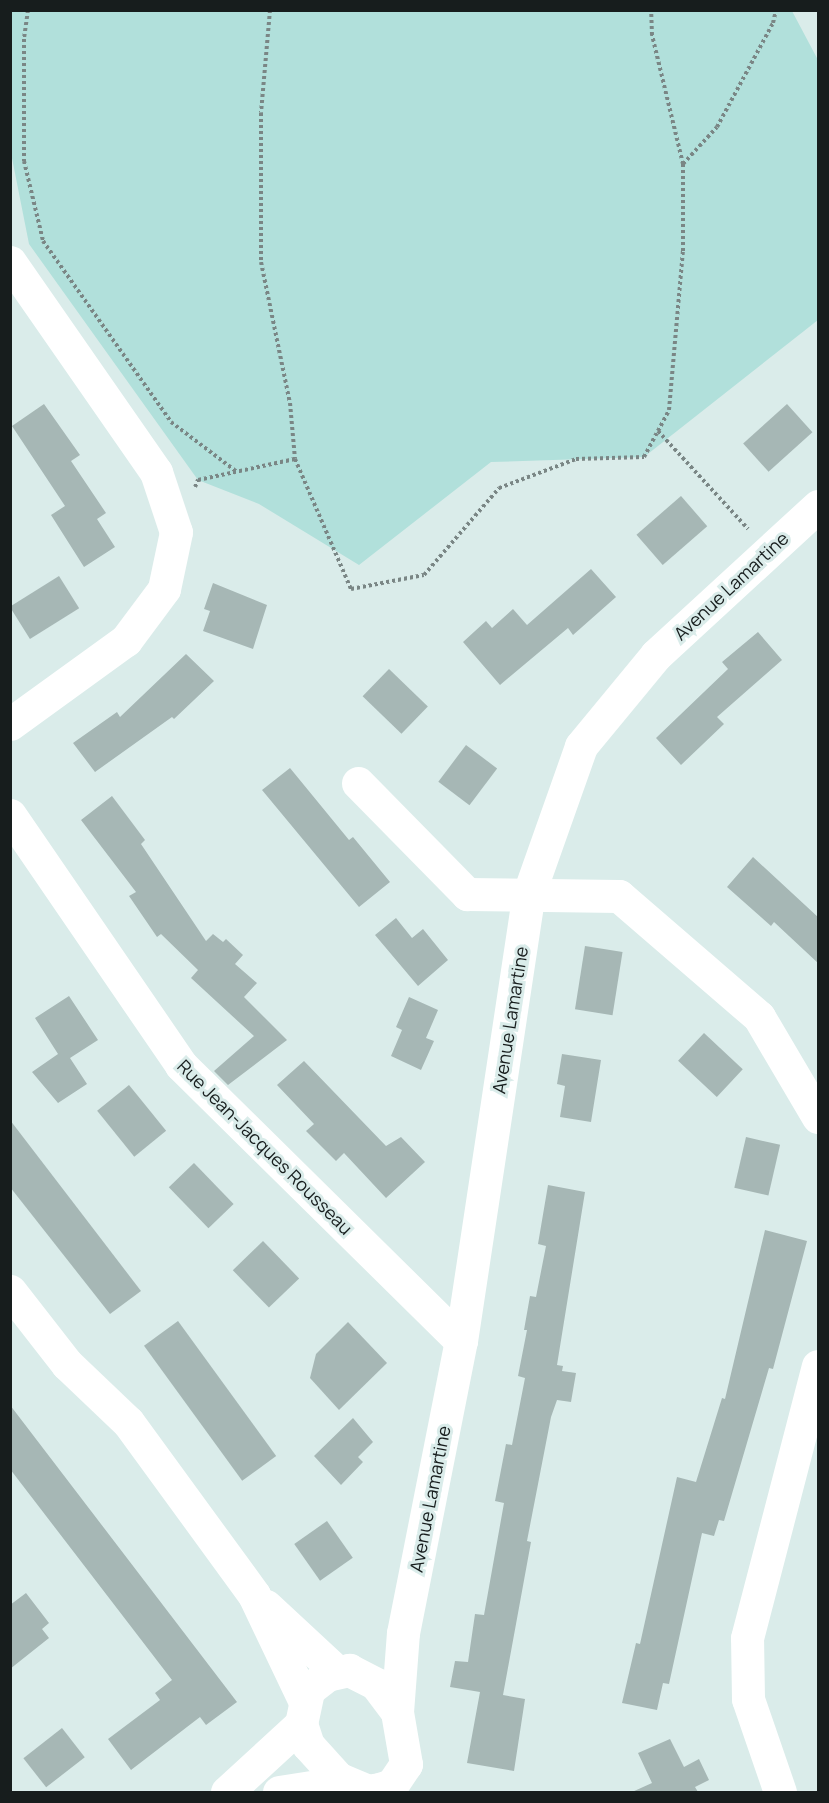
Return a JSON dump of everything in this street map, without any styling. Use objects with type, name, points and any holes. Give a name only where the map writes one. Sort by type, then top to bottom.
[{"type":"street","points":[[10,262],[156,472],[176,532],[164,589],[126,640],[10,724]]},
{"type":"street","name":"Avenue Lamartine","points":[[397,1712],[403,1633],[461,1341],[528,896],[581,746],[656,655],[819,506]]},
{"type":"street","points":[[358,783],[467,894],[620,896],[759,1017],[819,1117]]},
{"type":"street","name":"Rue Jean-Jacques Rousseau","points":[[10,814],[181,1065],[461,1341]]},
{"type":"street","points":[[10,1291],[67,1364],[128,1422],[254,1595],[302,1712],[308,1745],[338,1778],[386,1788],[405,1751],[397,1712],[376,1684],[347,1672],[254,1595]]},
{"type":"street","points":[[780,1792],[748,1699],[747,1638],[819,1366]]},
{"type":"street","points":[[227,1792],[302,1712],[308,1690],[347,1672],[403,1633]]},
{"type":"street","points":[[279,1792],[325,1785],[338,1778]]},
{"type":"path","points":[[28,10],[24,39],[24,161],[43,241],[171,422],[237,472]]},
{"type":"path","points":[[270,10],[261,113],[261,262],[290,403],[295,459],[351,590],[424,575],[499,488],[576,459],[644,457],[669,410],[683,251],[683,164],[652,35],[651,10]]},
{"type":"path","points":[[683,164],[717,127],[773,23],[776,10]]},
{"type":"path","points":[[658,431],[769,552]]},
{"type":"path","points":[[176,532],[198,480],[295,459]]},
{"type":"shaded area","points":[[10,11],[792,11],[818,60],[818,320],[644,457],[491,462],[359,565],[259,504],[198,480],[29,244],[11,153]]},
{"type":"building","points":[[44,404],[80,455],[71,461],[106,513],[97,519],[115,547],[84,567],[51,515],[65,506],[12,426]]},
{"type":"building","points":[[787,404],[812,432],[769,472],[743,443]]},
{"type":"building","points":[[681,496],[707,526],[663,565],[636,535]]},
{"type":"building","points":[[591,569],[616,597],[573,635],[568,628],[500,685],[463,642],[486,621],[492,628],[513,609],[527,625]]},
{"type":"building","points":[[59,576],[79,608],[30,639],[10,607]]},
{"type":"building","points":[[213,583],[267,605],[253,649],[203,631],[210,611],[204,609]]},
{"type":"building","points":[[758,632],[782,660],[717,717],[724,724],[681,765],[656,738],[728,669],[722,662]]},
{"type":"building","points":[[186,654],[214,681],[174,719],[172,717],[95,772],[73,743],[117,712],[120,717]]},
{"type":"building","points":[[389,669],[428,707],[401,734],[363,696]]},
{"type":"building","points":[[466,745],[497,768],[469,805],[438,782]]},
{"type":"building","points":[[290,768],[349,840],[353,837],[390,882],[359,907],[262,790]]},
{"type":"building","points":[[112,796],[145,840],[141,844],[206,941],[213,934],[223,942],[226,939],[243,955],[235,964],[257,983],[244,997],[287,1040],[228,1085],[214,1071],[254,1036],[191,978],[198,970],[161,934],[157,937],[129,896],[136,892],[81,820]]},
{"type":"building","points":[[753,857],[819,918],[819,964],[774,922],[771,926],[727,887]]},
{"type":"building","points":[[396,918],[412,938],[423,929],[448,960],[418,986],[375,935]]},
{"type":"building","points":[[585,946],[623,952],[613,1015],[575,1009]]},
{"type":"building","points":[[69,996],[98,1040],[70,1058],[87,1084],[58,1103],[32,1072],[58,1054],[35,1018]]},
{"type":"building","points":[[409,997],[438,1010],[426,1038],[434,1041],[421,1070],[391,1056],[402,1030],[396,1027]]},
{"type":"building","points":[[704,1033],[743,1069],[717,1097],[678,1061]]},
{"type":"building","points":[[562,1054],[601,1060],[591,1122],[560,1117],[565,1086],[557,1084]]},
{"type":"building","points":[[304,1061],[386,1146],[401,1137],[425,1162],[386,1198],[344,1153],[336,1161],[306,1131],[314,1124],[277,1085]]},
{"type":"building","points":[[129,1085],[166,1131],[134,1157],[97,1111]]},
{"type":"building","points":[[10,1120],[141,1291],[110,1314],[10,1187]]},
{"type":"building","points":[[746,1137],[780,1145],[768,1196],[734,1188]]},
{"type":"building","points":[[194,1163],[234,1204],[208,1228],[169,1187]]},
{"type":"building","points":[[548,1185],[585,1192],[557,1365],[563,1366],[562,1371],[576,1373],[571,1402],[557,1400],[551,1417],[527,1541],[531,1542],[503,1695],[525,1699],[514,1771],[467,1763],[480,1692],[450,1687],[455,1661],[468,1662],[475,1614],[484,1615],[504,1503],[495,1501],[506,1444],[512,1445],[525,1378],[518,1376],[527,1330],[524,1330],[530,1296],[536,1297],[546,1246],[538,1244]]},
{"type":"building","points":[[765,1230],[807,1241],[773,1369],[769,1368],[724,1521],[719,1520],[714,1536],[702,1533],[669,1684],[663,1683],[657,1710],[622,1703],[636,1643],[640,1644],[677,1477],[696,1482],[722,1398],[725,1399]]},
{"type":"building","points":[[263,1241],[299,1278],[269,1308],[233,1270]]},
{"type":"building","points":[[178,1321],[276,1456],[242,1481],[144,1346]]},
{"type":"building","points":[[348,1322],[387,1363],[339,1410],[310,1378],[316,1354]]},
{"type":"building","points":[[10,1405],[237,1702],[206,1725],[200,1717],[131,1770],[108,1739],[160,1700],[155,1693],[172,1680],[10,1469]]},
{"type":"building","points":[[353,1418],[373,1442],[358,1457],[363,1462],[341,1485],[314,1456]]},
{"type":"building","points":[[327,1521],[353,1558],[320,1581],[294,1544]]},
{"type":"building","points":[[26,1593],[49,1623],[42,1629],[49,1638],[10,1669],[10,1605]]},
{"type":"building","points":[[62,1728],[85,1757],[46,1787],[23,1758]]},
{"type":"building","points":[[670,1739],[684,1767],[699,1759],[709,1780],[695,1787],[698,1792],[632,1792],[652,1783],[638,1753]]}]
